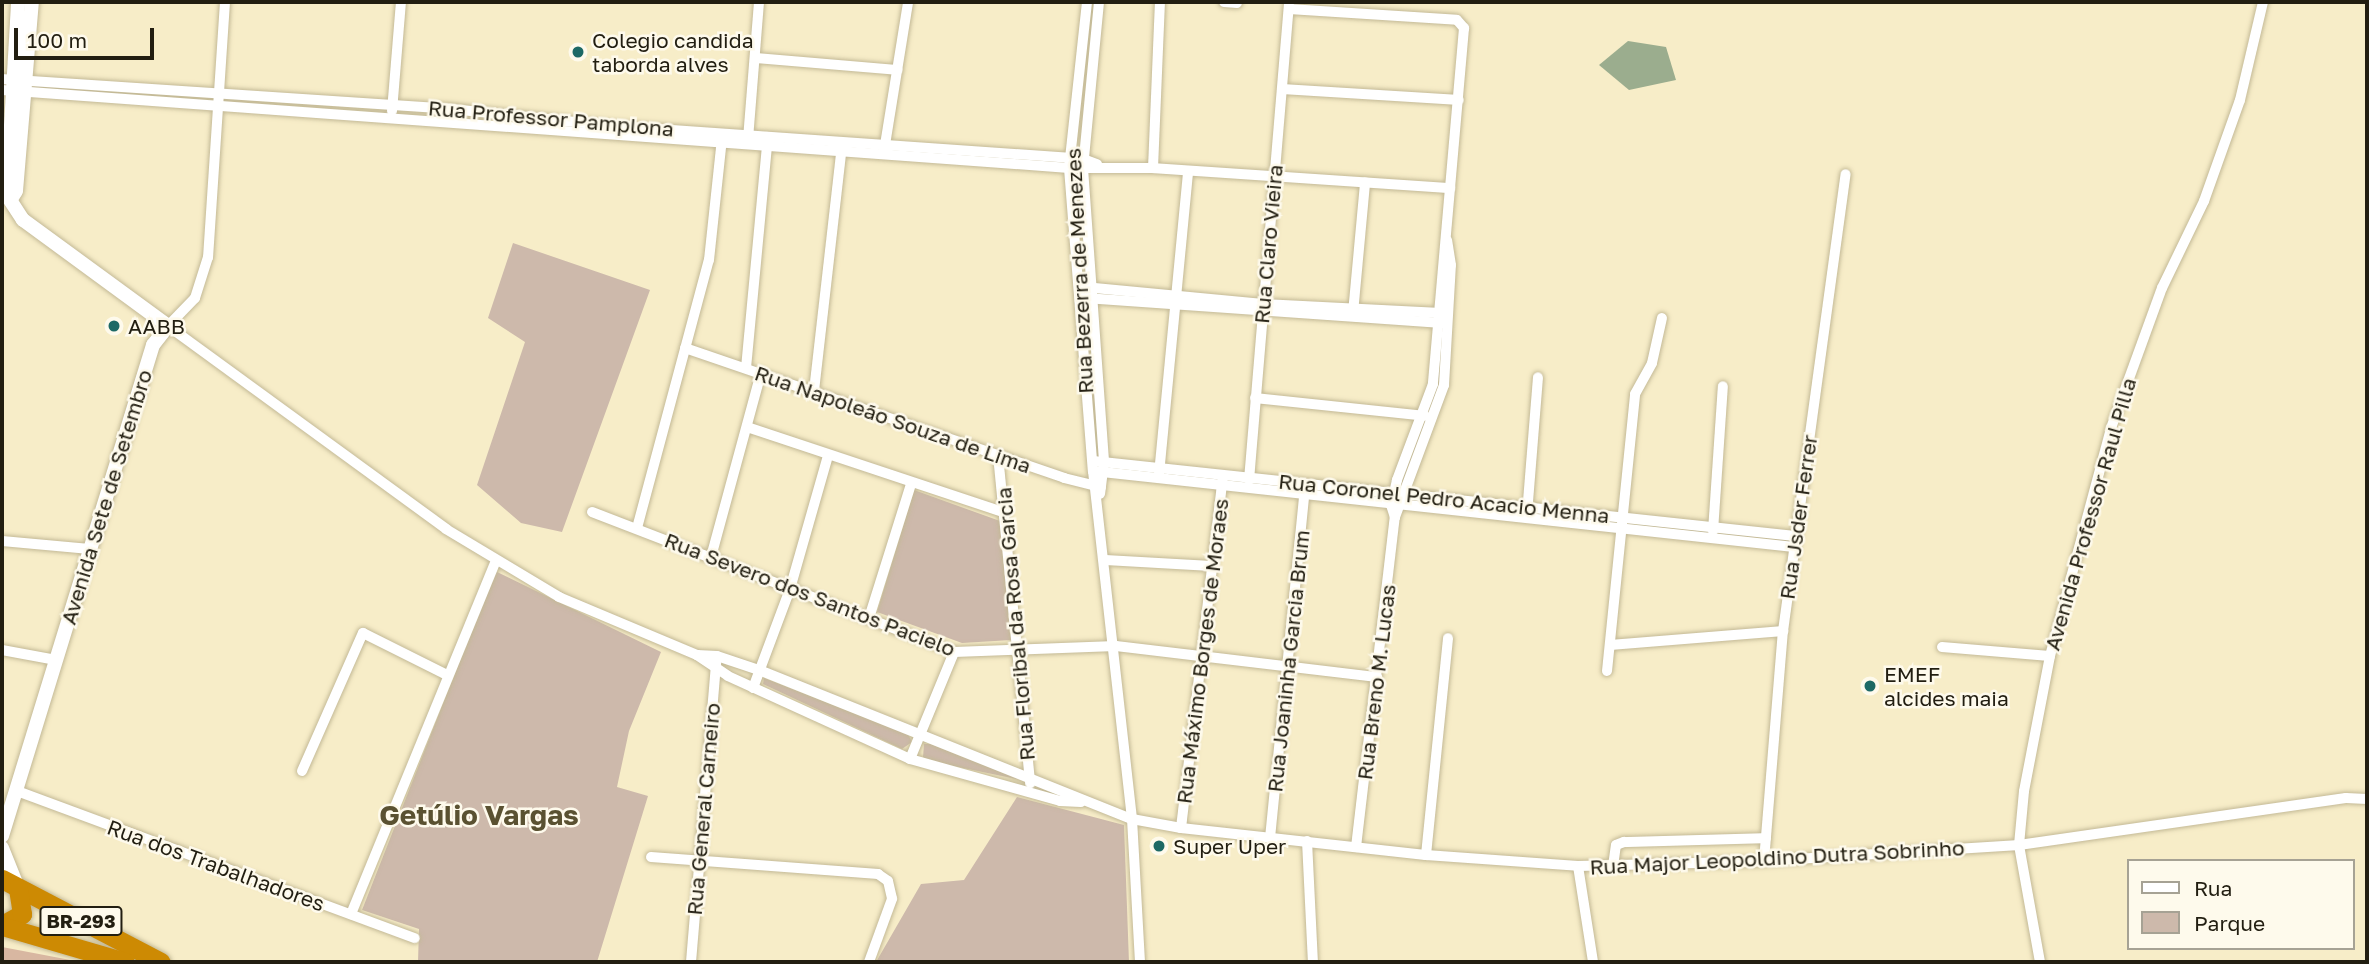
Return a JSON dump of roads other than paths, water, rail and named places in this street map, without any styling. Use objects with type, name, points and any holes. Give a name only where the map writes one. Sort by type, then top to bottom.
[{"type":"highway","points":[[2,925],[22,914],[10,883]]},
{"type":"highway","name":"BR-293","points":[[10,883],[161,962]]},
{"type":"highway","name":"BR-293","points":[[2,925],[125,962]]},
{"type":"street","points":[[19,2],[23,36]]},
{"type":"street","points":[[13,85],[32,2]]},
{"type":"street","name":"Avenida Sete de Setembro","points":[[2,836],[153,345],[167,326],[195,298],[208,257],[225,2]]},
{"type":"street","points":[[392,111],[401,2]]},
{"type":"street","points":[[748,139],[759,2]]},
{"type":"street","points":[[885,149],[908,2]]},
{"type":"street","name":"Rua Bezerra de Menezes","points":[[1087,2],[1069,163],[1091,381],[1099,499],[1132,819],[1140,962]]},
{"type":"street","name":"Rua Bezerra de Menezes","points":[[1083,293],[1083,164],[1099,2]]},
{"type":"street","points":[[1153,168],[1160,2]]},
{"type":"street","points":[[1224,2],[1237,3]]},
{"type":"street","name":"Avenida Professor Raul Pilla","points":[[2040,962],[2019,845],[2024,791],[2050,656],[2114,417],[2161,288],[2204,201],[2240,100],[2263,2]]},
{"type":"street","points":[[1289,5],[1457,20],[1464,28],[1441,318],[1433,384],[1426,416],[1407,464],[1397,500]]},
{"type":"street","name":"Rua Claro Vieira","points":[[1249,481],[1272,176],[1283,89],[1289,5]]},
{"type":"street","points":[[755,58],[897,70]]},
{"type":"street","name":"Rua Professor Pamplona","points":[[13,85],[451,114],[615,131],[1450,188]]},
{"type":"street","name":"Rua Major Leopoldino Dutra Sobrinho","points":[[13,85],[5,189],[23,220],[167,326],[219,359],[419,510],[496,561],[559,597],[697,655],[715,669],[753,688],[910,759],[1030,793],[1084,802]]},
{"type":"street","points":[[1283,89],[1458,100]]},
{"type":"street","points":[[1074,113],[1087,115]]},
{"type":"street","points":[[637,528],[709,260],[722,138]]},
{"type":"street","points":[[746,368],[768,140]]},
{"type":"street","points":[[814,391],[841,146]]},
{"type":"street","points":[[1159,472],[1188,171]]},
{"type":"street","name":"Rua Jsder Ferrer","points":[[1764,861],[1783,631],[1846,174]]},
{"type":"street","points":[[1353,314],[1365,183]]},
{"type":"street","points":[[1072,210],[1085,210]]},
{"type":"street","points":[[1083,293],[1262,309],[1441,318]]},
{"type":"street","points":[[1607,671],[1635,394],[1652,363],[1662,318]]},
{"type":"street","name":"Rua Napoleão Souza de Lima","points":[[685,348],[999,455],[1099,486]]},
{"type":"street","points":[[711,557],[761,373]]},
{"type":"street","points":[[1527,513],[1538,377]]},
{"type":"street","points":[[1713,532],[1723,386]]},
{"type":"street","points":[[1255,398],[1426,416]]},
{"type":"street","points":[[747,427],[911,484],[1005,513]]},
{"type":"street","name":"Rua Floribal da Rosa Garcia","points":[[999,455],[1019,648],[1030,793]]},
{"type":"street","points":[[753,688],[790,590],[828,456]]},
{"type":"street","name":"Rua Coronel Pedro Acacio Menna","points":[[1098,466],[1223,478],[1457,507],[1668,526],[1795,541]]},
{"type":"street","name":"Rua Máximo Borges de Moraes","points":[[1181,828],[1223,478]]},
{"type":"street","points":[[869,618],[911,484]]},
{"type":"street","name":"Rua Joaninha Garcia Brum","points":[[1270,838],[1289,667],[1304,490]]},
{"type":"street","name":"Rua Breno M. Lucas","points":[[1356,847],[1397,500]]},
{"type":"street","name":"Rua Severo dos Santos Pacielo","points":[[592,512],[954,652],[1116,646],[1377,677]]},
{"type":"street","points":[[2,541],[90,549]]},
{"type":"street","points":[[1107,560],[1211,566]]},
{"type":"street","points":[[351,914],[496,561]]},
{"type":"street","points":[[1610,645],[1783,631]]},
{"type":"street","points":[[302,771],[363,633],[447,675]]},
{"type":"street","points":[[1426,855],[1448,638]]},
{"type":"street","points":[[1942,647],[2050,656]]},
{"type":"street","points":[[2,650],[56,660]]},
{"type":"street","points":[[910,759],[954,652]]},
{"type":"street","name":"Rua Major Leopoldino Dutra Sobrinho","points":[[697,655],[718,656],[759,670],[1132,819],[1181,828],[1426,855],[1578,866],[1764,861],[2019,845],[2208,821],[2346,798],[2367,799]]},
{"type":"street","name":"Rua General Carneiro","points":[[691,962],[697,859],[718,656]]},
{"type":"street","name":"Rua dos Trabalhadores","points":[[16,791],[415,938]]},
{"type":"street","points":[[1613,866],[1620,843],[1766,838]]},
{"type":"street","points":[[1703,840],[1703,864]]},
{"type":"street","points":[[1307,841],[1313,962]]},
{"type":"street","points":[[1671,865],[1672,841]]},
{"type":"street","points":[[2,848],[10,883]]},
{"type":"street","points":[[651,857],[878,874],[888,881],[892,899],[869,962]]},
{"type":"street","points":[[1578,866],[1592,962]]},
{"type":"place","name":"Colegio candida taborda alves","points":[[578,52]]},
{"type":"place","name":"AABB","points":[[114,326]]},
{"type":"place","name":"EMEF alcides maia","points":[[1870,686]]},
{"type":"place","name":"Super Uper","points":[[1159,846]]},
{"type":"district","name":"Getúlio Vargas","points":[[479,815]]}]
